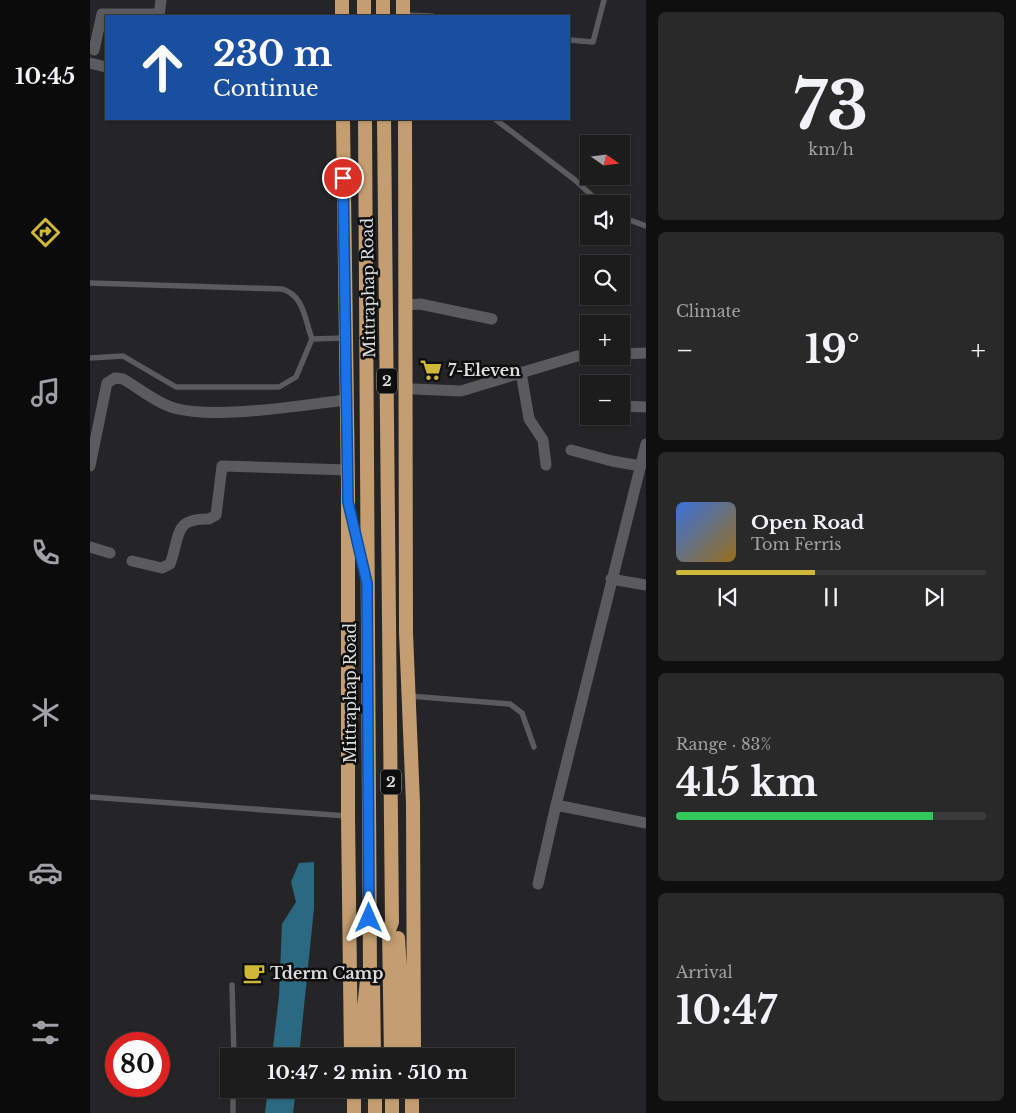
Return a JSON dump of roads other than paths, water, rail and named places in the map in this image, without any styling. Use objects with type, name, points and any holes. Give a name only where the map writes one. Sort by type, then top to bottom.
[{"type":"highway","points":[[342,0],[342,15]]},
{"type":"highway","points":[[364,0],[364,15]]},
{"type":"highway","points":[[383,0],[383,15]]},
{"type":"highway","points":[[403,0],[403,15]]},
{"type":"highway","name":"Mittraphap Road","points":[[342,120],[348,470],[348,816],[351,1048]]},
{"type":"highway","name":"Mittraphap Road","points":[[365,120],[370,972],[373,985],[374,1048]]},
{"type":"highway","name":"Mittraphap Road","points":[[384,120],[392,922],[389,930],[391,1048]]},
{"type":"highway","name":"2","points":[[405,120],[407,696],[411,770],[414,1048]]},
{"type":"highway","points":[[389,583],[406,496]]},
{"type":"highway","points":[[348,502],[367,583]]},
{"type":"highway","points":[[392,922],[398,931],[405,1048]]},
{"type":"highway","points":[[360,1048],[364,985],[370,972]]},
{"type":"highway","points":[[354,1098],[354,1113]]},
{"type":"highway","points":[[375,1098],[375,1113]]},
{"type":"highway","points":[[392,1098],[392,1113]]},
{"type":"highway","points":[[412,1098],[412,1113]]},
{"type":"street","points":[[94,50],[102,14],[159,15],[161,0]]},
{"type":"street","points":[[90,63],[105,67]]},
{"type":"street","points":[[407,305],[420,304],[492,318]]},
{"type":"street","points":[[630,354],[646,353]]},
{"type":"street","points":[[414,389],[461,391],[580,356]]},
{"type":"street","points":[[521,372],[529,419],[544,440],[546,465]]},
{"type":"street","points":[[90,466],[107,383],[115,378],[123,379],[172,407],[191,411],[215,412],[347,400]]},
{"type":"street","points":[[630,406],[646,407]]},
{"type":"street","points":[[538,884],[611,580],[646,444]]},
{"type":"street","points":[[571,450],[612,461],[641,466]]},
{"type":"street","points":[[132,561],[162,568],[170,564],[182,525],[192,519],[210,519],[216,515],[222,466],[348,470]]},
{"type":"street","points":[[90,547],[110,553]]},
{"type":"street","points":[[611,580],[646,585]]},
{"type":"street","points":[[556,805],[646,823]]},
{"type":"lane","points":[[570,40],[593,42],[604,0]]},
{"type":"lane","points":[[497,120],[575,180],[591,195]]},
{"type":"lane","points":[[630,220],[646,226]]},
{"type":"lane","points":[[90,283],[282,289],[292,292],[302,304],[312,339],[296,377],[279,387],[176,387],[124,356],[90,358]]},
{"type":"lane","points":[[312,339],[345,338]]},
{"type":"lane","points":[[407,696],[510,704],[522,713],[534,747]]},
{"type":"lane","points":[[90,797],[348,816]]},
{"type":"lane","points":[[232,985],[234,1048]]},
{"type":"lane","points":[[233,1098],[233,1113]]},
{"type":"water","points":[[314,862],[314,908],[300,1048],[273,1048],[279,996],[282,924],[296,902],[291,882],[299,863]]},
{"type":"water","points":[[267,1098],[295,1098],[293,1113],[265,1113]]},
{"type":"place","name":"7-Eleven","points":[[431,370]]},
{"type":"place","name":"Tderm Camp","points":[[254,973]]}]
